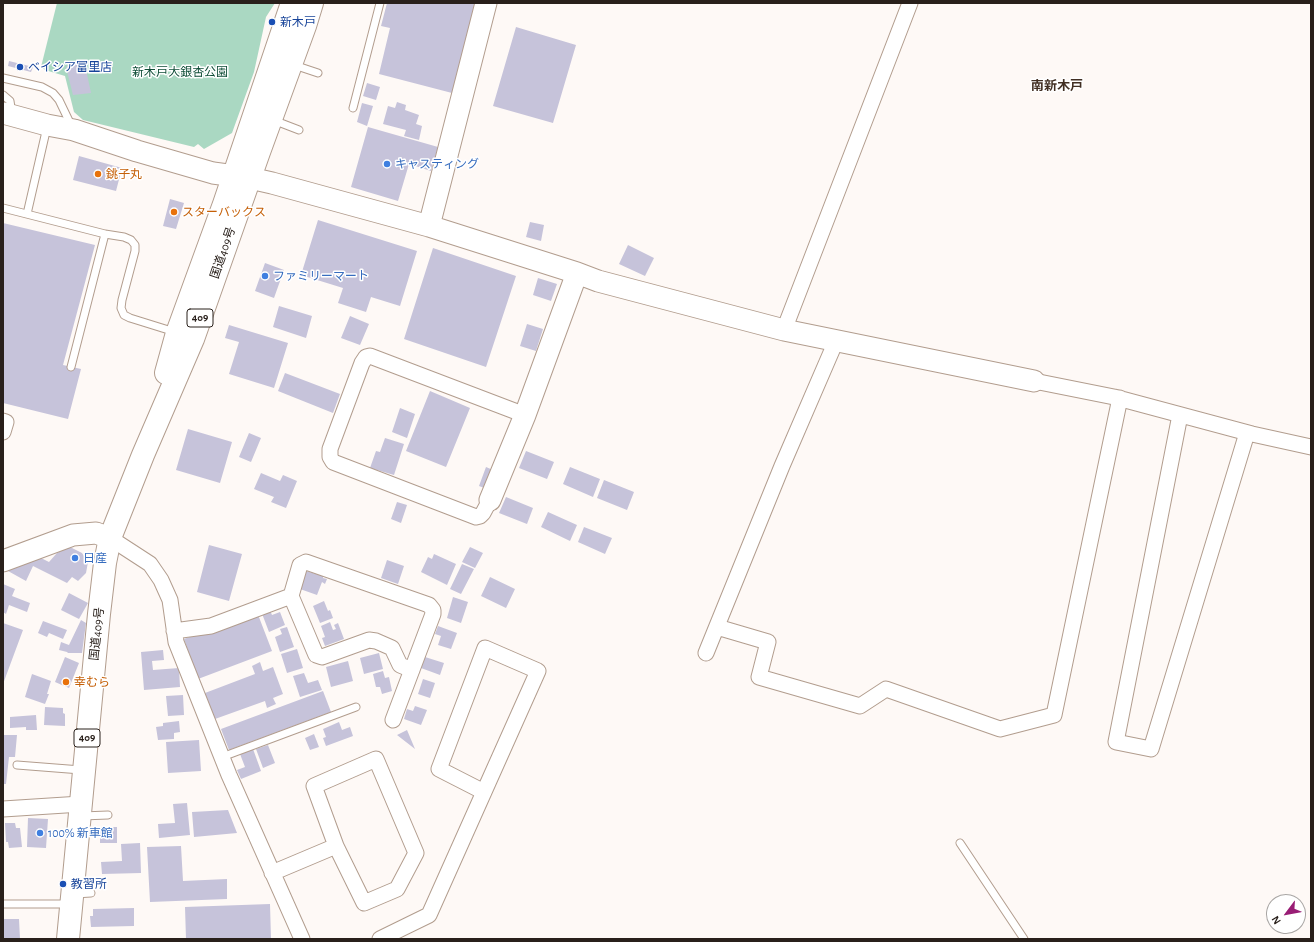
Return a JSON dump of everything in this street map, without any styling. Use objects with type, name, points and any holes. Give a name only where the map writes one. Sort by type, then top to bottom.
[{"type":"highway","name":"国道409号","points":[[70,937],[78,897],[80,810],[98,614],[110,538],[143,455],[193,339],[242,177],[292,3]]},
{"type":"highway","name":"国道409号","points":[[143,455],[177,333],[242,177],[271,119],[312,3]]},
{"type":"street","points":[[429,226],[486,3]]},
{"type":"street","points":[[784,330],[910,3]]},
{"type":"street","points":[[6,118],[112,151],[137,151]]},
{"type":"street","points":[[46,130],[74,130],[137,151],[214,173],[242,177],[429,226],[598,281],[784,330],[1120,398],[1247,433],[1311,447]]},
{"type":"street","points":[[525,415],[370,356],[366,357],[362,363],[330,449],[330,458],[333,462],[476,517],[480,516],[490,500],[525,415],[577,273]]},
{"type":"street","points":[[706,653],[782,466],[836,341]]},
{"type":"street","points":[[717,627],[768,642],[759,677],[860,706],[886,689],[1000,729],[1054,715],[1120,398]]},
{"type":"street","points":[[1180,414],[1116,742],[1151,749],[1247,433]]},
{"type":"street","points":[[3,421],[6,422],[3,432]]},
{"type":"street","points":[[3,561],[73,535],[96,533],[110,538],[150,564],[161,580],[170,600],[176,642],[222,757],[302,939]]},
{"type":"street","points":[[393,720],[412,670],[433,614],[433,610],[429,605],[306,562],[300,565],[291,596],[316,655],[322,657],[369,640],[376,641],[392,648],[400,665],[412,670]]},
{"type":"street","points":[[174,630],[211,626],[291,596]]},
{"type":"street","points":[[380,939],[429,915],[484,792],[538,671],[485,648],[439,769],[484,792]]},
{"type":"street","points":[[376,758],[416,854],[397,889],[364,903],[336,846],[314,786],[376,758]]},
{"type":"street","points":[[3,809],[80,810]]},
{"type":"street","points":[[272,872],[336,846]]},
{"type":"lane","points":[[353,108],[380,3]]},
{"type":"lane","points":[[291,64],[318,73]]},
{"type":"lane","points":[[3,78],[42,87],[53,93],[59,100],[74,130]]},
{"type":"lane","points":[[3,95],[10,101],[6,118]]},
{"type":"lane","points":[[271,119],[299,130]]},
{"type":"lane","points":[[27,214],[46,130]]},
{"type":"lane","points":[[3,208],[105,234],[124,237],[131,240],[135,245],[135,251],[122,300],[124,315],[177,333]]},
{"type":"lane","points":[[71,367],[105,234]]},
{"type":"lane","points":[[222,757],[356,707]]},
{"type":"lane","points":[[17,765],[84,770]]},
{"type":"lane","points":[[80,810],[108,815]]},
{"type":"lane","points":[[960,843],[1024,939]]},
{"type":"lane","points":[[3,904],[78,897]]},
{"type":"green space","name":"新木戸大銀杏公園","points":[[57,3],[275,3],[266,17],[254,72],[232,133],[204,149],[198,144],[194,147],[83,120],[74,112],[65,76],[45,70],[41,67]]},
{"type":"building","points":[[387,3],[475,3],[452,93],[379,74],[390,28],[381,26]]},
{"type":"building","points":[[516,27],[576,45],[553,123],[493,106]]},
{"type":"building","points":[[84,60],[91,93],[73,95],[66,67]]},
{"type":"building","points":[[9,61],[33,67],[31,72],[8,66]]},
{"type":"building","points":[[367,83],[380,87],[376,100],[363,96]]},
{"type":"building","points":[[397,102],[406,105],[405,110],[419,115],[416,124],[422,126],[419,140],[404,136],[406,130],[383,124],[388,106],[395,108]]},
{"type":"building","points":[[362,103],[373,106],[367,126],[357,122]]},
{"type":"building","points":[[368,127],[438,147],[431,171],[409,164],[398,201],[351,187]]},
{"type":"building","points":[[79,156],[122,168],[116,191],[73,180]]},
{"type":"building","points":[[170,199],[184,203],[176,229],[163,226]]},
{"type":"building","points":[[318,220],[417,251],[400,306],[371,297],[366,312],[338,303],[343,288],[301,275]]},
{"type":"building","points":[[530,222],[544,225],[541,241],[526,237]]},
{"type":"building","points":[[3,223],[95,245],[63,365],[81,369],[68,419],[3,403]]},
{"type":"building","points":[[628,245],[654,258],[645,276],[619,264]]},
{"type":"building","points":[[433,248],[516,276],[486,367],[404,339]]},
{"type":"building","points":[[265,263],[284,270],[274,298],[255,291]]},
{"type":"building","points":[[538,278],[557,284],[551,301],[533,295]]},
{"type":"building","points":[[279,306],[312,316],[306,338],[273,327]]},
{"type":"building","points":[[350,316],[369,324],[360,345],[341,338]]},
{"type":"building","points":[[527,324],[543,329],[536,351],[520,346]]},
{"type":"building","points":[[229,325],[288,343],[274,388],[229,374],[239,342],[225,338]]},
{"type":"building","points":[[285,373],[340,394],[333,413],[278,391]]},
{"type":"building","points":[[430,391],[470,408],[446,467],[406,451]]},
{"type":"building","points":[[400,408],[415,414],[407,438],[392,432]]},
{"type":"building","points":[[188,429],[232,442],[220,483],[176,470]]},
{"type":"building","points":[[249,433],[261,438],[251,462],[239,457]]},
{"type":"building","points":[[385,438],[404,444],[394,475],[370,468],[376,451],[380,452]]},
{"type":"building","points":[[526,451],[554,462],[547,479],[519,468]]},
{"type":"building","points":[[486,467],[493,470],[487,489],[479,486]]},
{"type":"building","points":[[570,467],[600,479],[593,497],[563,484]]},
{"type":"building","points":[[261,473],[280,481],[283,475],[297,481],[286,508],[271,502],[274,497],[254,489]]},
{"type":"building","points":[[604,480],[634,492],[627,510],[597,498]]},
{"type":"building","points":[[506,497],[533,508],[527,524],[499,513]]},
{"type":"building","points":[[397,502],[407,505],[401,523],[391,519]]},
{"type":"building","points":[[548,512],[577,525],[570,541],[541,527]]},
{"type":"building","points":[[584,527],[612,538],[605,554],[578,542]]},
{"type":"building","points":[[209,545],[242,554],[229,601],[197,592]]},
{"type":"building","points":[[470,547],[483,553],[475,568],[462,562]]},
{"type":"building","points":[[67,548],[72,548],[82,553],[88,562],[86,573],[78,581],[72,577],[67,583],[33,566],[26,581],[8,571],[14,564],[37,556],[49,562],[57,553]]},
{"type":"building","points":[[434,554],[456,564],[447,585],[421,572],[428,557],[432,559]]},
{"type":"building","points":[[387,560],[404,566],[398,584],[381,578]]},
{"type":"building","points":[[462,564],[474,569],[461,594],[450,589]]},
{"type":"building","points":[[306,571],[323,576],[323,578],[327,579],[325,584],[322,582],[317,595],[300,589]]},
{"type":"building","points":[[490,577],[515,589],[506,608],[481,596]]},
{"type":"building","points":[[3,584],[15,589],[12,596],[30,603],[27,612],[9,605],[6,614],[3,612]]},
{"type":"building","points":[[69,593],[88,603],[79,619],[61,610]]},
{"type":"building","points":[[453,597],[468,602],[461,623],[447,618]]},
{"type":"building","points":[[324,601],[333,618],[320,623],[313,606]]},
{"type":"building","points":[[269,608],[272,615],[280,612],[285,625],[269,632],[261,611]]},
{"type":"building","points":[[257,612],[272,651],[198,679],[184,639]]},
{"type":"building","points":[[81,620],[86,623],[82,653],[68,653],[59,650],[61,642],[69,645]]},
{"type":"building","points":[[43,621],[67,630],[63,639],[49,633],[47,637],[38,633]]},
{"type":"building","points":[[330,622],[333,630],[336,629],[334,625],[338,623],[344,639],[325,646],[322,638],[325,637],[321,626]]},
{"type":"building","points":[[3,623],[23,630],[3,684]]},
{"type":"building","points":[[438,626],[457,633],[451,649],[438,645],[441,636],[435,634]]},
{"type":"building","points":[[287,627],[294,647],[280,652],[275,637],[282,634],[280,629]]},
{"type":"building","points":[[297,649],[303,668],[287,673],[281,654]]},
{"type":"building","points":[[163,650],[164,660],[152,661],[153,670],[179,668],[180,687],[144,690],[141,652]]},
{"type":"building","points":[[379,653],[383,669],[364,674],[360,658]]},
{"type":"building","points":[[65,657],[79,663],[69,688],[55,682]]},
{"type":"building","points":[[425,657],[444,663],[440,675],[421,668]]},
{"type":"building","points":[[348,661],[353,681],[331,687],[326,667]]},
{"type":"building","points":[[260,662],[263,671],[273,667],[283,694],[273,698],[276,704],[267,708],[265,701],[215,719],[205,693],[255,674],[252,666]]},
{"type":"building","points":[[383,671],[385,678],[389,677],[392,691],[382,694],[380,687],[376,687],[373,674]]},
{"type":"building","points":[[304,673],[308,683],[318,680],[322,690],[300,697],[293,676]]},
{"type":"building","points":[[32,674],[51,681],[47,694],[49,694],[45,704],[25,697]]},
{"type":"building","points":[[423,679],[435,683],[430,698],[418,694]]},
{"type":"building","points":[[323,691],[331,712],[229,750],[221,729]]},
{"type":"building","points":[[183,695],[184,715],[168,716],[166,696]]},
{"type":"building","points":[[415,706],[427,710],[421,725],[404,719],[407,709],[413,711]]},
{"type":"building","points":[[45,707],[63,708],[63,713],[65,714],[65,726],[44,725]]},
{"type":"building","points":[[36,715],[37,730],[26,730],[26,727],[10,728],[10,717]]},
{"type":"building","points":[[179,721],[180,732],[174,733],[174,739],[158,740],[156,727],[163,726],[163,723]]},
{"type":"building","points":[[339,722],[342,730],[350,727],[353,736],[326,746],[323,738],[326,737],[323,729]]},
{"type":"building","points":[[407,730],[415,749],[397,735]]},
{"type":"building","points":[[314,734],[319,747],[310,750],[305,738]]},
{"type":"building","points":[[3,735],[17,735],[15,757],[9,757],[6,784],[3,784]]},
{"type":"building","points":[[199,740],[201,771],[168,773],[166,742]]},
{"type":"building","points":[[268,745],[275,763],[263,768],[256,749]]},
{"type":"building","points":[[253,749],[261,771],[241,779],[237,770],[245,767],[240,754]]},
{"type":"building","points":[[187,803],[190,835],[159,838],[158,824],[175,823],[173,804]]},
{"type":"building","points":[[228,810],[237,833],[194,837],[192,812]]},
{"type":"building","points":[[28,818],[48,819],[46,848],[27,847]]},
{"type":"building","points":[[5,823],[15,823],[16,828],[20,828],[22,847],[9,848],[8,842],[6,842]]},
{"type":"building","points":[[100,827],[117,827],[117,843],[100,843]]},
{"type":"building","points":[[140,843],[141,873],[102,874],[101,862],[122,861],[121,844]]},
{"type":"building","points":[[181,846],[183,881],[227,879],[227,899],[150,902],[147,847]]},
{"type":"building","points":[[270,904],[271,939],[186,939],[185,907]]},
{"type":"building","points":[[134,908],[134,926],[91,927],[90,916],[93,916],[93,909]]},
{"type":"building","points":[[3,919],[19,919],[20,939],[3,939]]},
{"type":"place","name":"新木戸","points":[[272,22]]},
{"type":"place","name":"ベイシア富里店","points":[[20,67]]},
{"type":"place","name":"キャスティング","points":[[387,164]]},
{"type":"place","name":"銚子丸","points":[[98,174]]},
{"type":"place","name":"スターバックス","points":[[174,212]]},
{"type":"place","name":"ファミリーマート","points":[[265,276]]},
{"type":"place","name":"日産","points":[[75,558]]},
{"type":"place","name":"幸むら","points":[[66,682]]},
{"type":"place","name":"100% 新車館","points":[[40,833]]},
{"type":"place","name":"教習所","points":[[63,884]]},
{"type":"district","name":"南新木戸","points":[[1057,86]]}]
